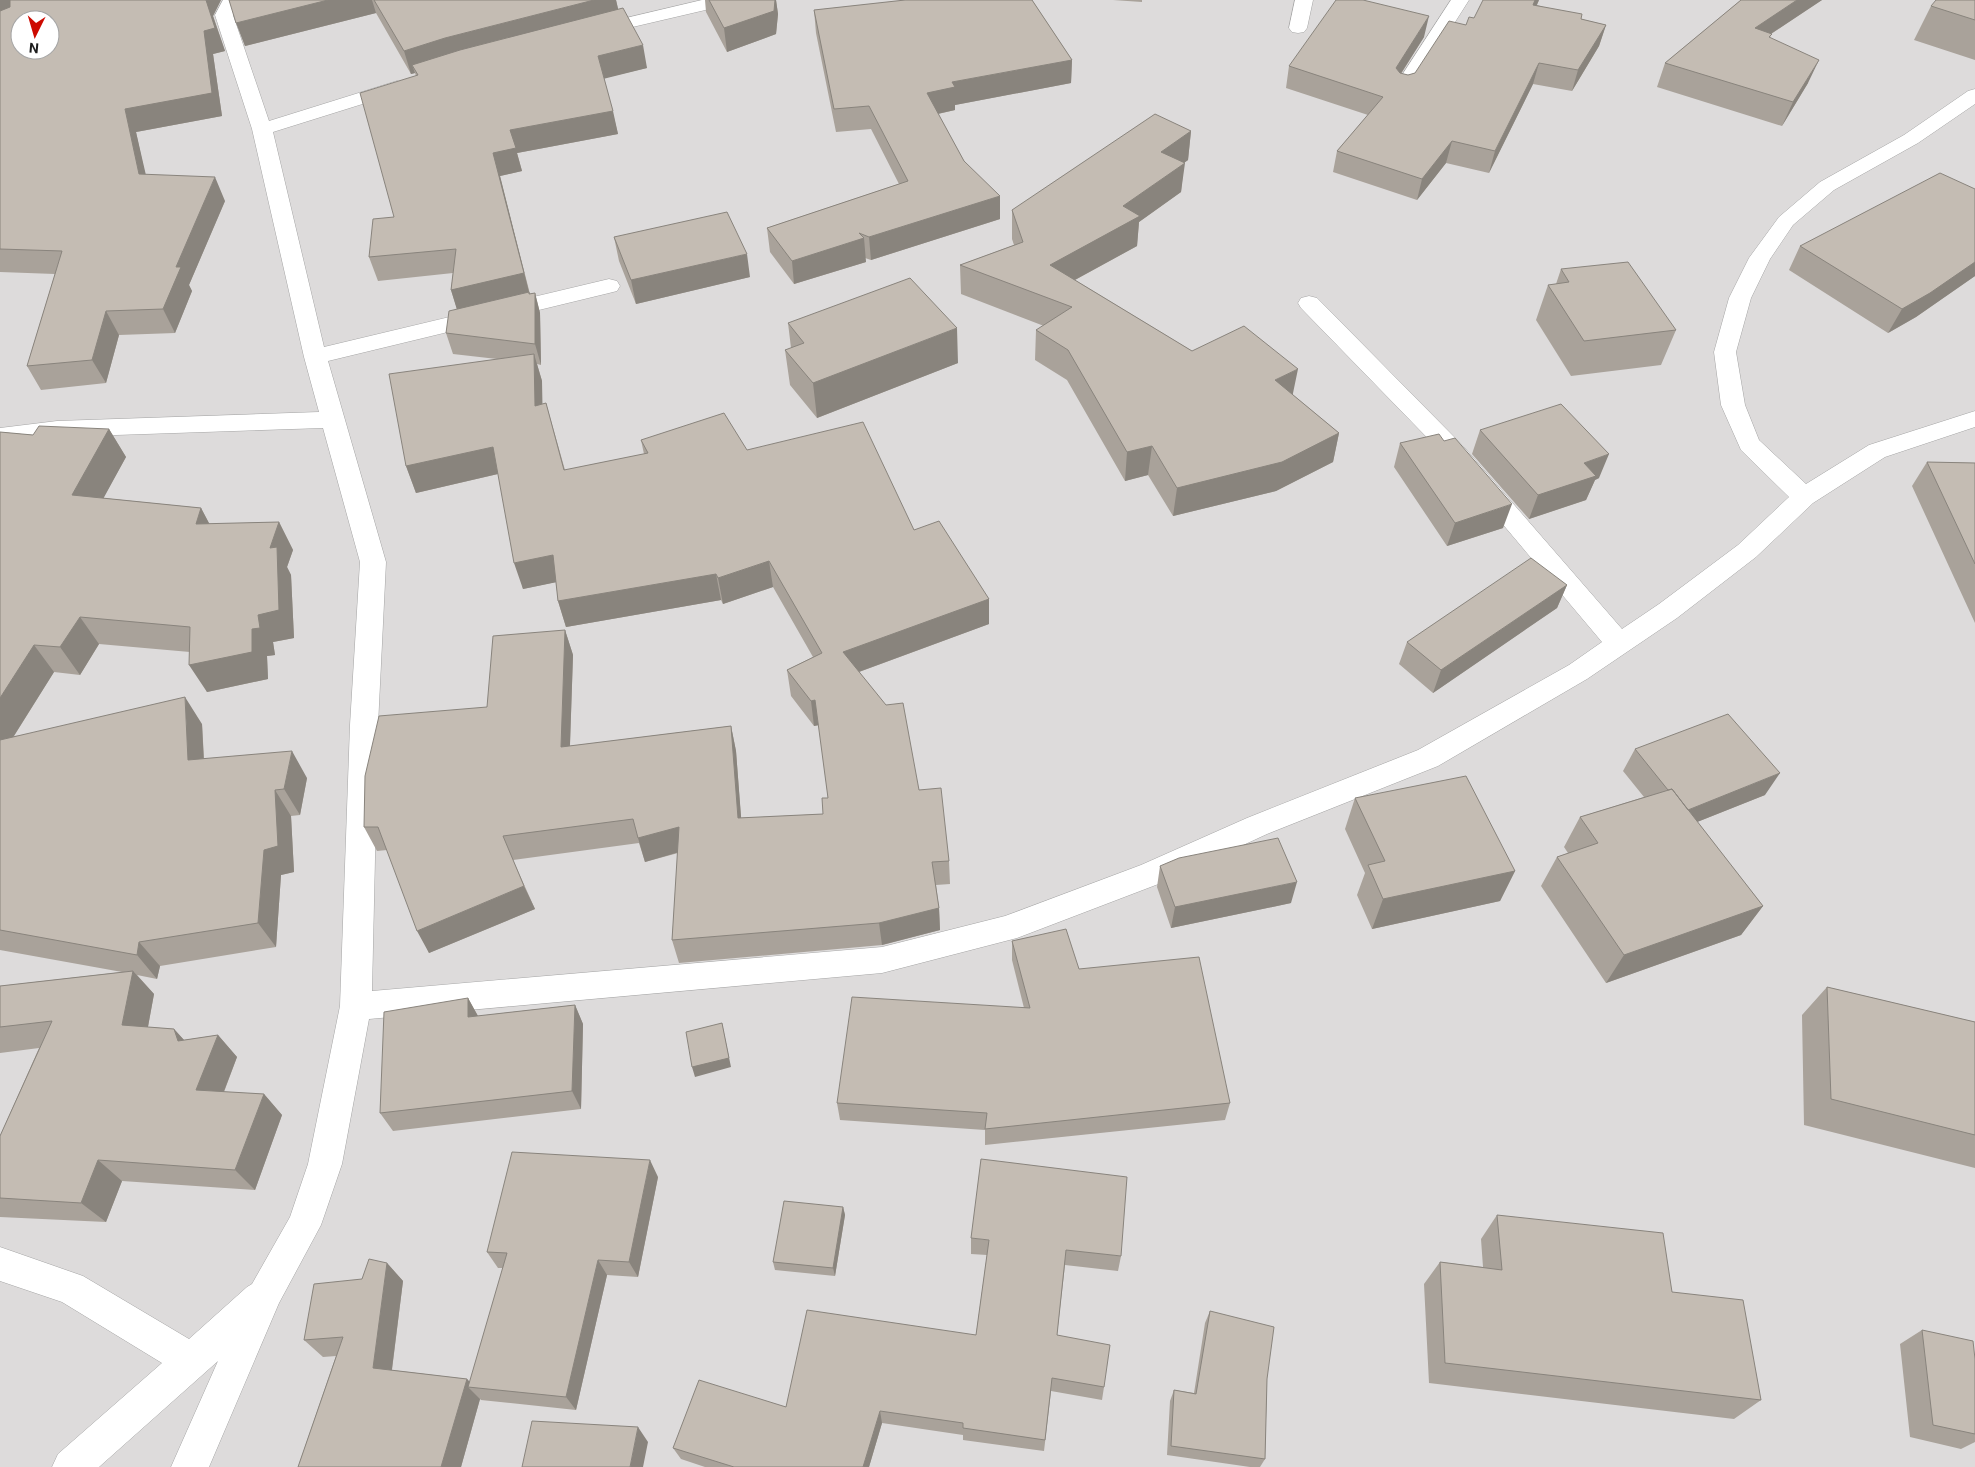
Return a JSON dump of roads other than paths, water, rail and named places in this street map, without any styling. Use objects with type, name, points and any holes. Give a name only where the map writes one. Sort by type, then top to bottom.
[{"type":"street","points":[[190,1467],[267,1291],[304,1225],[325,1164],[356,1006],[364,725],[373,562],[315,357],[262,130],[224,15],[232,0]]},
{"type":"street","points":[[580,35],[726,0]]},
{"type":"street","points":[[1298,28],[1304,0]]},
{"type":"street","points":[[1403,89],[1460,0]]},
{"type":"street","points":[[262,130],[412,82]]},
{"type":"street","points":[[1804,497],[1749,444],[1733,405],[1726,352],[1740,298],[1760,258],[1786,222],[1827,186],[1911,139],[1975,96]]},
{"type":"street","points":[[315,357],[609,286]]},
{"type":"street","points":[[1309,302],[1455,452],[1619,644]]},
{"type":"street","points":[[356,1006],[882,960],[1006,929],[1151,874],[1257,826],[1428,758],[1578,672],[1668,611],[1747,551],[1804,497],[1877,451],[1975,419]]},
{"type":"street","points":[[0,436],[57,429],[333,420]]},
{"type":"street","points":[[0,1264],[71,1288],[192,1361]]},
{"type":"street","points":[[71,1467],[192,1361],[267,1291]]}]
